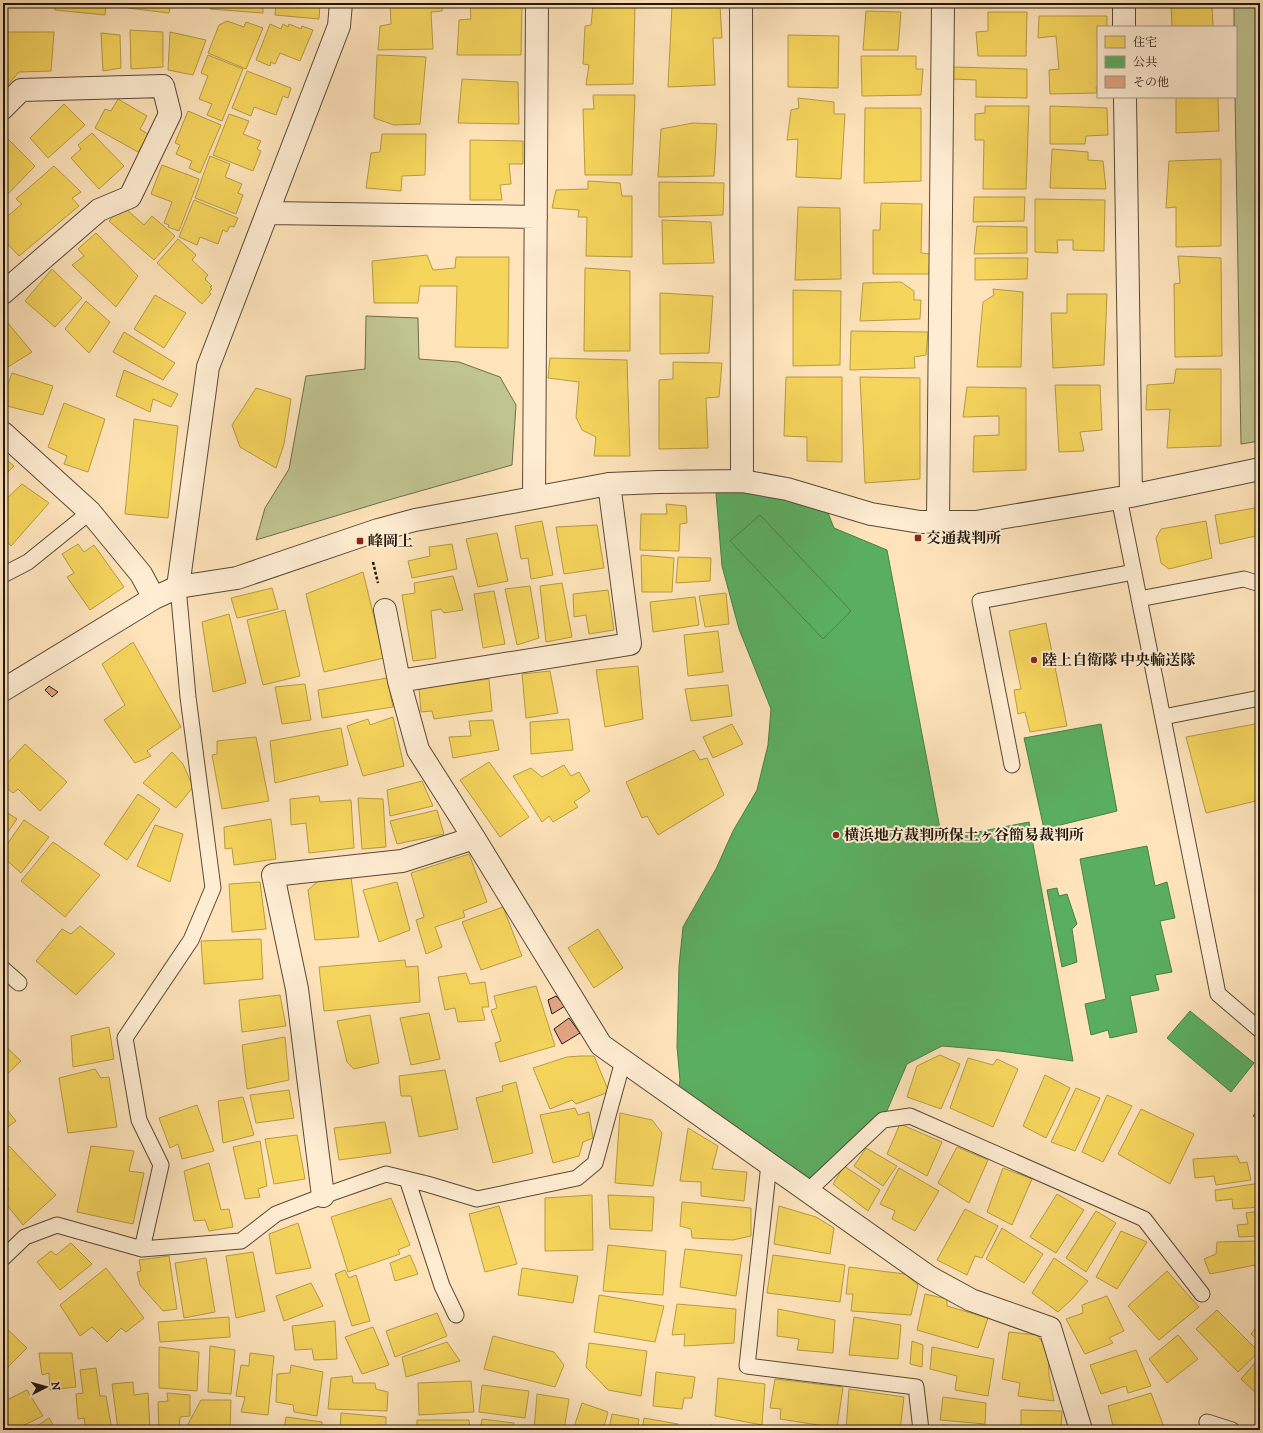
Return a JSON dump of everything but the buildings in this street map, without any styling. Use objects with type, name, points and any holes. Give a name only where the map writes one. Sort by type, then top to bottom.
[{"type":"street","points":[[178,587],[208,367],[339,26],[341,3]]},
{"type":"street","points":[[534,498],[538,3]]},
{"type":"street","points":[[741,3],[742,481]]},
{"type":"street","points":[[938,522],[943,3]]},
{"type":"street","points":[[1124,3],[1124,26]]},
{"type":"street","points":[[3,108],[21,90],[164,86],[170,114],[130,197],[99,210],[3,293]]},
{"type":"street","points":[[1125,497],[1126,98]]},
{"type":"street","points":[[268,213],[536,217]]},
{"type":"street","points":[[3,433],[90,512],[141,574],[154,598]]},
{"type":"street","points":[[3,690],[154,598],[178,587],[237,578],[368,543],[378,530],[416,520],[609,484],[742,481],[787,488],[871,514],[920,522],[976,522],[1125,497],[1260,469]]},
{"type":"street","points":[[399,681],[630,644],[609,484]]},
{"type":"street","points":[[385,610],[399,681],[418,750],[601,1045],[930,1277],[971,1300],[1050,1328],[1081,1430]]},
{"type":"street","points":[[323,1196],[297,989],[273,875],[402,861],[474,838]]},
{"type":"lane","points":[[1125,497],[1134,572],[1139,599],[1218,994],[1260,1030]]},
{"type":"lane","points":[[3,575],[28,562],[90,512]]},
{"type":"lane","points":[[1012,765],[980,601],[1134,572]]},
{"type":"lane","points":[[1139,599],[1244,580],[1260,584]]},
{"type":"lane","points":[[142,1248],[161,1165],[139,1120],[125,1038],[191,940],[213,888],[188,697],[178,587]]},
{"type":"lane","points":[[1163,718],[1260,698]]},
{"type":"lane","points":[[3,969],[19,983]]},
{"type":"lane","points":[[3,1258],[26,1237],[57,1225],[142,1248],[241,1241],[276,1214],[386,1174],[478,1199],[577,1178],[595,1163],[623,1061]]},
{"type":"lane","points":[[808,1191],[883,1120],[910,1116],[1144,1219],[1202,1294]]},
{"type":"lane","points":[[769,1164],[747,1366],[916,1387],[921,1430]]},
{"type":"lane","points":[[407,1179],[442,1286],[456,1315]]},
{"type":"lane","points":[[1207,1422],[1232,1430]]},
{"type":"green space","points":[[1234,3],[1260,3],[1260,441],[1241,444],[1235,98],[1237,98],[1237,26],[1234,26]]},
{"type":"green space","points":[[366,316],[418,318],[419,359],[459,362],[500,377],[516,405],[512,465],[256,540],[265,508],[289,469],[306,376],[365,369]]},
{"type":"place","name":"交通裁判所","points":[[918,538]]},
{"type":"place","name":"峰岡上","points":[[360,541]]},
{"type":"place","name":"陸上自衛隊 中央輸送隊","points":[[1034,660]]},
{"type":"place","name":"横浜地方裁判所保土ヶ谷簡易裁判所","points":[[836,835]]}]
